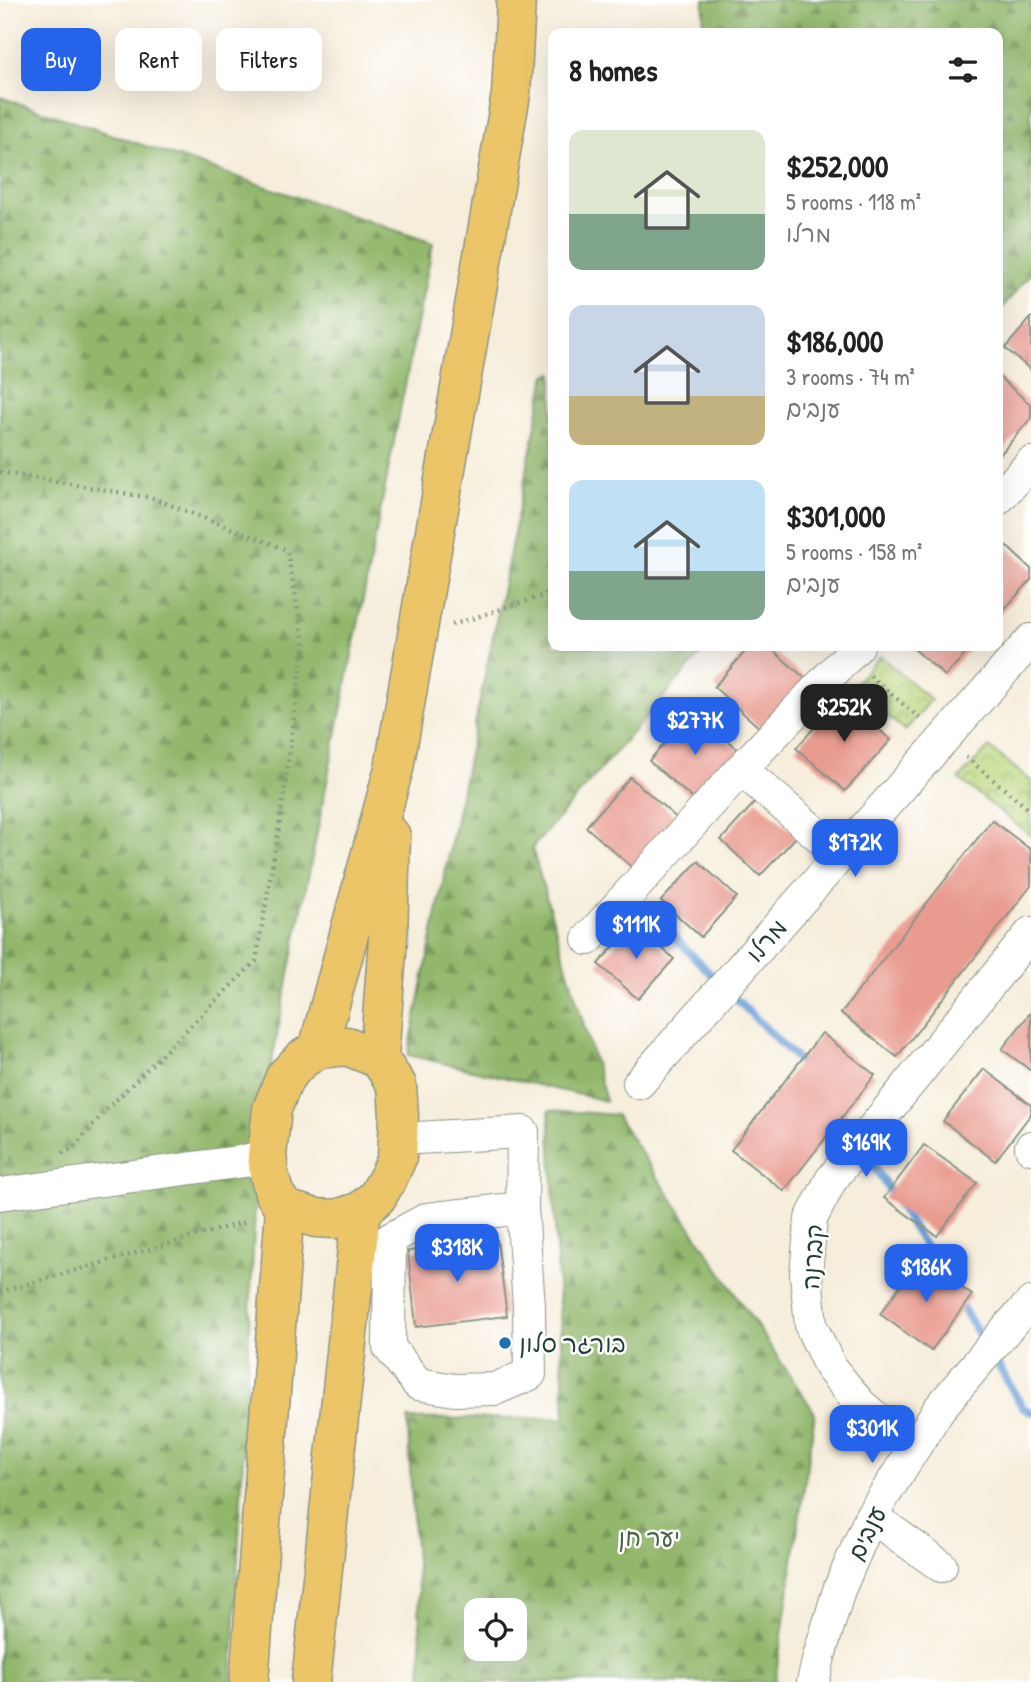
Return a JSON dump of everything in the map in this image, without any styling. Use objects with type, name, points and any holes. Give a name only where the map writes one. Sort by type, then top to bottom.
[{"type":"main road","points":[[318,1048],[394,768],[511,94],[516,0]]},
{"type":"main road","points":[[379,1059],[388,938],[394,768]]},
{"type":"main road","points":[[249,1682],[285,1209],[274,1193],[269,1174],[267,1155],[272,1109],[285,1077],[301,1060],[318,1048],[347,1046],[379,1059],[397,1085],[399,1139],[397,1158],[377,1197],[361,1212],[336,1219],[316,1218],[285,1209]]},
{"type":"main road","points":[[311,1682],[361,1212]]},
{"type":"street","points":[[1003,494],[1031,463]]},
{"type":"street","name":"מרלו","points":[[639,1083],[1031,640]]},
{"type":"street","points":[[588,939],[741,769],[853,651]]},
{"type":"street","points":[[741,769],[841,855]]},
{"type":"street","name":"קברנה","points":[[913,1450],[861,1405],[830,1367],[811,1326],[806,1274],[811,1219],[831,1180],[1031,933]]},
{"type":"street","points":[[399,1139],[523,1132],[522,1208],[529,1306],[530,1374],[495,1389],[455,1390],[418,1384],[390,1347],[390,1239],[427,1219],[522,1208]]},
{"type":"street","points":[[0,1194],[245,1161],[267,1155]]},
{"type":"street","name":"ענבים","points":[[813,1682],[839,1590],[871,1516],[939,1409],[1031,1303]]},
{"type":"street","points":[[871,1516],[941,1566]]},
{"type":"path","points":[[0,472],[152,498],[287,550],[304,643],[281,816],[256,961],[105,1111],[73,1148],[48,1161]]},
{"type":"path","points":[[444,628],[545,595],[548,589]]},
{"type":"path","points":[[0,1293],[248,1221]]},
{"type":"green space","points":[[704,0],[1031,0],[1031,273],[1003,307],[1003,28],[703,28]]},
{"type":"green space","points":[[0,97],[433,243],[259,1127],[232,1682],[0,1682]]},
{"type":"green space","points":[[546,375],[548,651],[704,651],[532,848],[606,1101],[408,1055]]},
{"type":"green space","points":[[880,656],[931,700],[905,731],[853,686]]},
{"type":"green space","points":[[989,747],[1031,781],[1031,836],[959,779]]},
{"type":"green space","name":"יער חן","points":[[549,1110],[616,1115],[815,1413],[775,1682],[422,1682],[408,1419],[565,1418]]},
{"type":"building","points":[[1031,318],[1031,370],[1005,348]]},
{"type":"building","points":[[1003,380],[1031,405],[1031,418],[1003,451]]},
{"type":"building","points":[[1003,543],[1031,569],[1031,580],[1003,611]]},
{"type":"building","points":[[746,651],[774,651],[807,680],[762,730],[714,687]]},
{"type":"building","points":[[917,651],[968,651],[945,676]]},
{"type":"building","points":[[842,697],[891,740],[845,791],[796,748]]},
{"type":"building","points":[[693,711],[742,753],[698,803],[649,761]]},
{"type":"building","points":[[630,777],[679,820],[635,870],[586,827]]},
{"type":"building","points":[[757,800],[797,836],[760,876],[721,840]]},
{"type":"building","points":[[992,820],[1031,850],[1031,886],[897,1057],[841,1013]]},
{"type":"building","points":[[698,861],[737,897],[701,937],[661,901]]},
{"type":"building","points":[[635,923],[674,959],[638,999],[598,964]]},
{"type":"building","points":[[1031,1012],[1031,1071],[1002,1049]]},
{"type":"building","points":[[822,1033],[875,1075],[784,1191],[731,1150]]},
{"type":"building","points":[[984,1069],[1031,1105],[1031,1114],[995,1161],[943,1121]]},
{"type":"building","points":[[924,1145],[977,1183],[937,1236],[884,1198]]},
{"type":"building","points":[[497,1240],[507,1316],[416,1327],[408,1251]]},
{"type":"building","points":[[920,1258],[972,1295],[931,1351],[880,1314]]},
{"type":"waterway","points":[[673,936],[718,981]]},
{"type":"waterway","points":[[727,990],[805,1067]]},
{"type":"waterway","points":[[837,1108],[856,1138]]},
{"type":"waterway","points":[[863,1149],[948,1283]]},
{"type":"waterway","points":[[958,1300],[984,1343]]},
{"type":"waterway","points":[[993,1357],[1023,1408],[1031,1412]]},
{"type":"place","name":"בורגר סלון","points":[[505,1343]]}]
